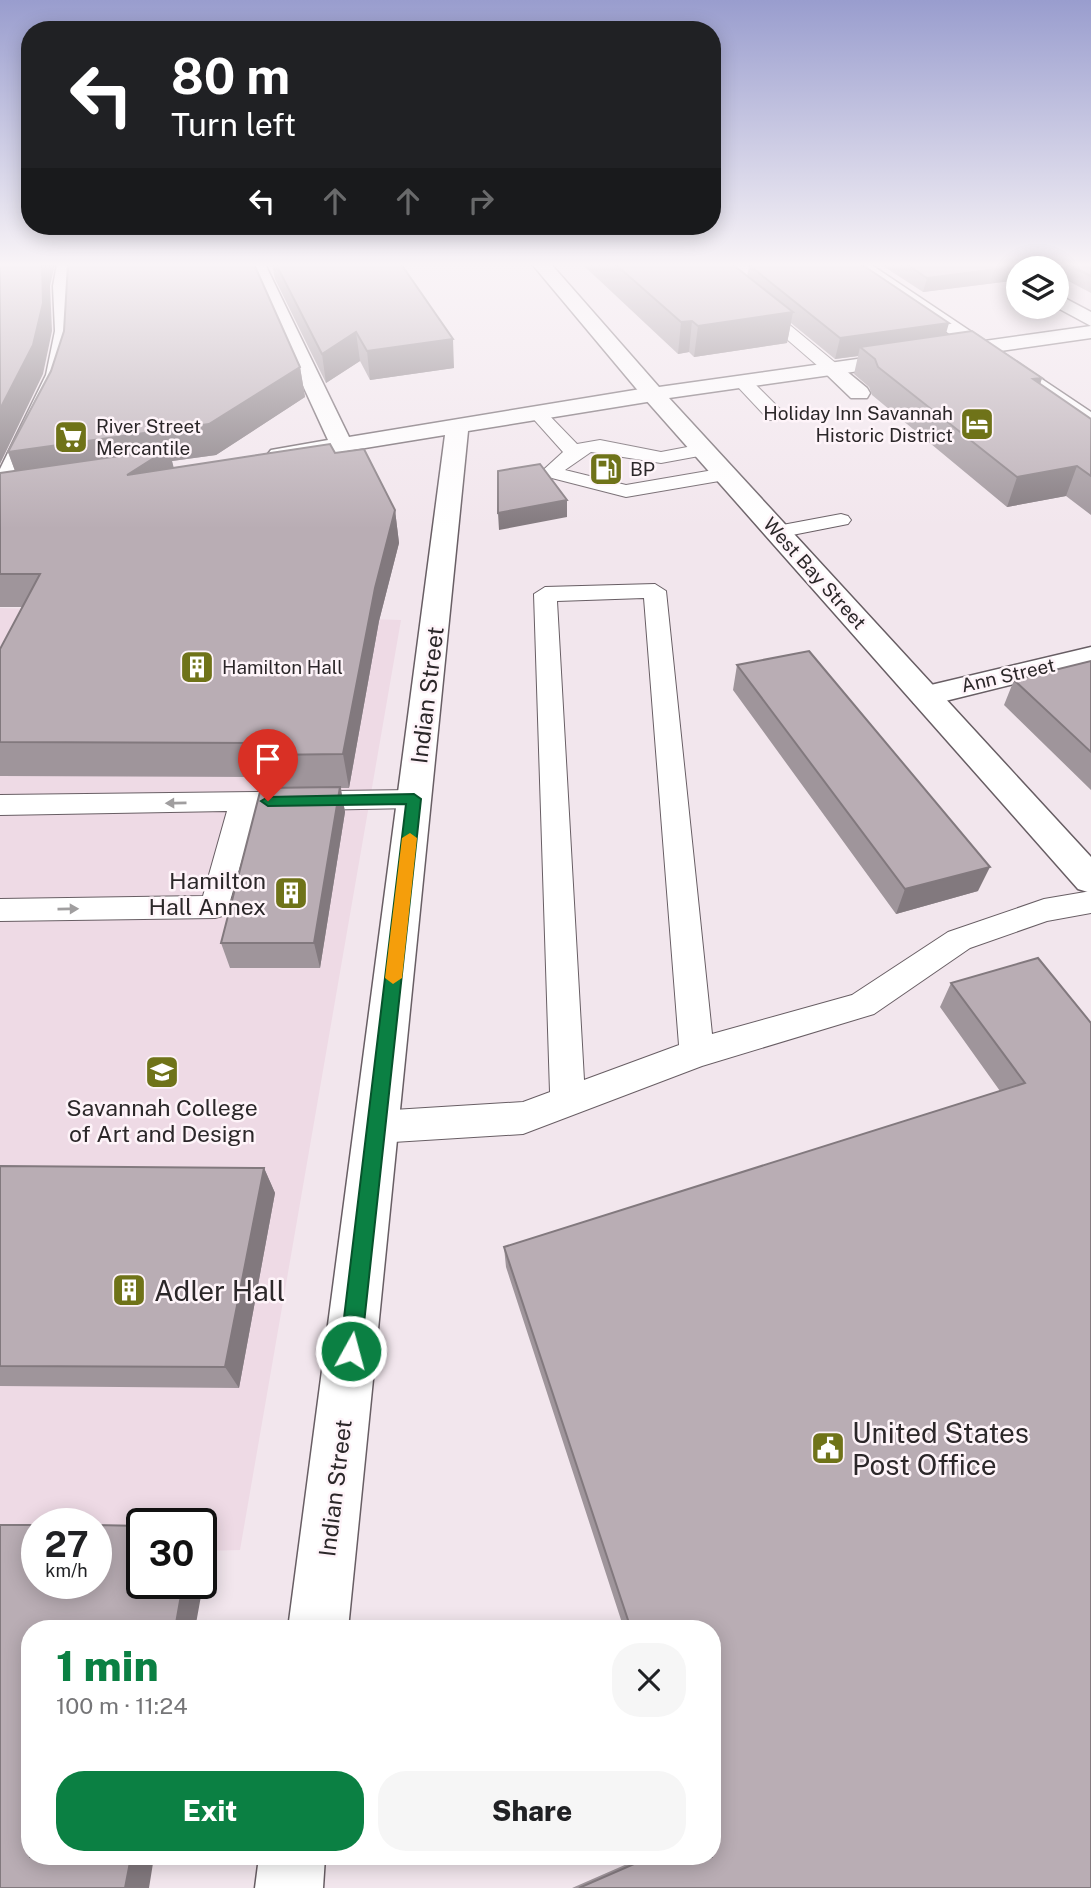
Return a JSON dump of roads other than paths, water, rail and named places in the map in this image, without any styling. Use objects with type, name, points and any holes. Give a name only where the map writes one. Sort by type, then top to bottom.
[{"type":"street","points":[[0,496],[57,375],[61,352]]},
{"type":"street","points":[[298,352],[342,446]]},
{"type":"street","name":"West Bay Street","points":[[617,352],[1091,880]]},
{"type":"street","points":[[260,458],[457,429],[653,394],[952,352]]},
{"type":"street","points":[[987,352],[1091,422]]},
{"type":"street","points":[[832,369],[859,393]]},
{"type":"street","name":"Indian Street","points":[[319,1620],[457,429]]},
{"type":"street","points":[[0,496],[27,493]]},
{"type":"street","name":"Ann Street","points":[[925,696],[1091,656]]},
{"type":"street","points":[[289,1888],[291,1865]]},
{"type":"lane","points":[[812,352],[832,369]]},
{"type":"lane","points":[[743,382],[776,416]]},
{"type":"lane","points":[[538,414],[572,450]]},
{"type":"lane","points":[[703,450],[658,458],[594,445],[572,450],[551,472],[626,491],[725,474]]},
{"type":"lane","points":[[777,532],[841,520]]},
{"type":"lane","points":[[568,1103],[545,594],[655,591],[697,1054]]},
{"type":"lane","points":[[0,805],[414,799]]},
{"type":"lane","points":[[0,910],[215,907],[244,802]]},
{"type":"lane","points":[[377,1127],[523,1118],[697,1054],[862,1005],[959,940],[1044,910],[1091,902]]},
{"type":"place","name":"Holiday Inn Savannah Historic District","points":[[977,424]]},
{"type":"place","name":"River Street Mercantile","points":[[71,437]]},
{"type":"place","name":"BP","points":[[606,469]]},
{"type":"place","name":"Hamilton Hall","points":[[197,667]]},
{"type":"place","name":"Hamilton Hall Annex","points":[[291,893]]},
{"type":"place","name":"Savannah College of Art and Design","points":[[162,1072]]},
{"type":"place","name":"Adler Hall","points":[[129,1290]]},
{"type":"place","name":"United States Post Office","points":[[828,1448]]}]
